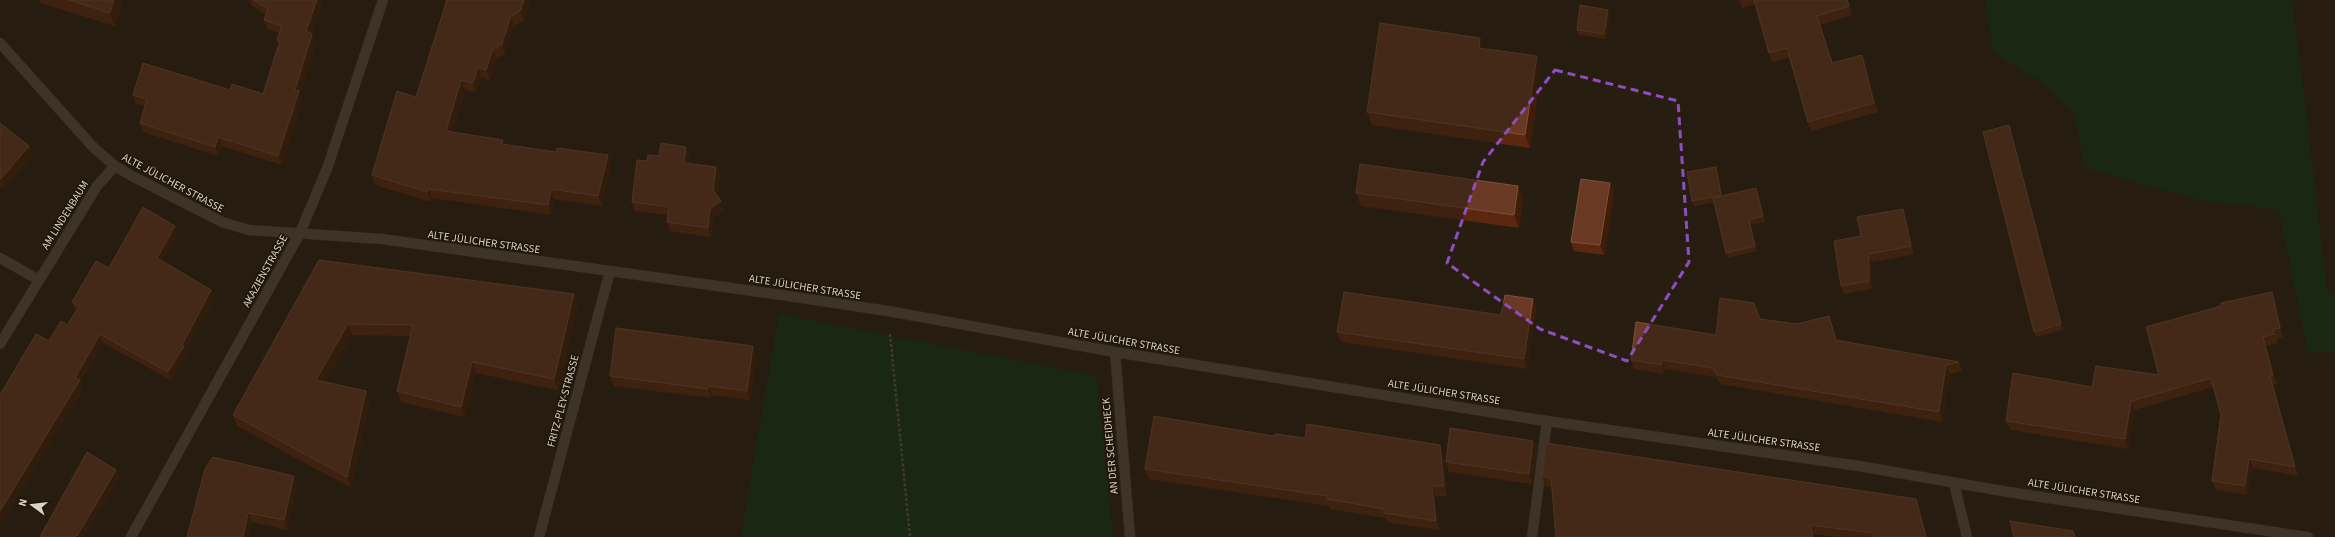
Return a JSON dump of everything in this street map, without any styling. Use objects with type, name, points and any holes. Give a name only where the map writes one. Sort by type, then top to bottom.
[{"type":"street","name":"AKAZIENSTRASSE","points":[[131,537],[300,233],[328,166],[383,0]]},
{"type":"street","name":"ALTE JÜLICHER STRASSE","points":[[0,43],[94,148],[115,166],[222,222],[249,230],[382,239],[888,311],[1115,352],[1547,421],[1860,466],[1954,483],[2308,537]]},
{"type":"street","name":"AM LINDENBAUM","points":[[0,344],[97,186],[115,166]]},
{"type":"street","points":[[0,258],[39,280]]},
{"type":"street","name":"FRITZ-PLEY-STRASSE","points":[[539,537],[610,271]]},
{"type":"street","name":"AN DER SCHEIDHECK","points":[[1115,352],[1130,537]]},
{"type":"street","points":[[1532,537],[1547,421]]},
{"type":"street","points":[[1954,483],[1967,537]]},
{"type":"path","points":[[888,311],[910,537]]},
{"type":"highlighted area","points":[[1555,70],[1678,101],[1689,262],[1627,361],[1540,329],[1447,263],[1483,162]]},
{"type":"green space","points":[[1985,0],[2292,0],[2328,294],[2335,293],[2335,351],[2308,353],[2279,210],[2195,199],[2084,167],[2075,112],[2043,83],[1994,53]]},
{"type":"green space","points":[[779,314],[1096,376],[1113,537],[741,537]]},
{"type":"building","points":[[69,0],[114,0],[110,13]]},
{"type":"building","points":[[253,0],[317,0],[306,31],[312,34],[295,90],[299,91],[278,156],[218,137],[215,147],[140,123],[147,99],[133,95],[143,63],[230,90],[232,84],[263,94],[280,41],[277,40],[282,26],[264,20],[268,9]]},
{"type":"building","points":[[447,0],[524,0],[520,11],[511,16],[502,44],[493,49],[486,70],[478,67],[473,83],[461,80],[446,131],[503,140],[502,144],[556,152],[557,148],[608,155],[598,196],[551,189],[548,205],[428,189],[427,192],[372,175],[397,91],[416,97]]},
{"type":"building","points":[[1754,0],[1847,0],[1849,6],[1817,16],[1832,63],[1862,55],[1874,103],[1808,122],[1787,48],[1769,53]]},
{"type":"building","points":[[1580,5],[1608,10],[1604,34],[1577,30]]},
{"type":"building","points":[[1380,23],[1480,38],[1479,48],[1537,56],[1525,135],[1367,112]]},
{"type":"building","points":[[0,123],[29,146],[0,180]]},
{"type":"building","points":[[2009,125],[2061,324],[2034,332],[1983,132]]},
{"type":"building","points":[[661,143],[686,147],[684,163],[716,167],[713,190],[721,201],[710,209],[708,228],[667,222],[669,207],[632,202],[637,160],[647,161],[648,155],[659,156]]},
{"type":"building","points":[[1360,164],[1518,186],[1514,215],[1356,193]]},
{"type":"building","points":[[1716,167],[1721,195],[1692,201],[1687,172]]},
{"type":"building","points":[[1581,179],[1610,183],[1600,245],[1571,242]]},
{"type":"building","points":[[1756,188],[1763,216],[1749,220],[1755,246],[1726,253],[1713,198]]},
{"type":"building","points":[[143,207],[175,226],[157,258],[211,290],[182,345],[184,346],[168,372],[100,334],[75,378],[80,380],[0,511],[0,395],[36,334],[49,341],[61,321],[67,325],[79,307],[72,302],[96,261],[109,268]]},
{"type":"building","points":[[1903,209],[1911,246],[1869,254],[1869,281],[1841,286],[1834,241],[1861,236],[1857,217]]},
{"type":"building","points":[[319,260],[574,294],[554,379],[472,362],[461,407],[397,391],[413,325],[348,324],[316,380],[366,391],[347,477],[233,415]]},
{"type":"building","points":[[1344,292],[1501,315],[1505,295],[1533,299],[1524,359],[1337,332]]},
{"type":"building","points":[[2272,292],[2280,328],[2273,329],[2274,334],[2263,337],[2273,375],[2270,376],[2295,467],[2249,459],[2245,486],[2212,481],[2221,415],[2211,378],[2131,401],[2125,439],[2006,421],[2013,373],[2092,387],[2096,366],[2159,375],[2146,327],[2221,306],[2221,303]]},
{"type":"building","points":[[1720,298],[1754,303],[1760,319],[1797,324],[1829,316],[1836,340],[1959,362],[1946,365],[1939,412],[1717,375],[1713,368],[1662,360],[1661,365],[1631,360],[1636,322],[1716,335]]},
{"type":"building","points":[[616,328],[753,346],[747,391],[709,386],[708,389],[610,376]]},
{"type":"building","points":[[1154,416],[1274,436],[1275,434],[1305,438],[1307,424],[1440,445],[1444,486],[1432,486],[1436,521],[1384,513],[1384,509],[1327,499],[1327,496],[1145,469]]},
{"type":"building","points":[[1450,428],[1533,441],[1529,474],[1446,462]]},
{"type":"building","points":[[1546,443],[1916,499],[1926,537],[1874,537],[1873,533],[1810,525],[1813,537],[1556,537],[1551,478],[1542,476]]},
{"type":"building","points":[[87,452],[116,470],[77,536],[40,537]]},
{"type":"building","points":[[213,457],[294,476],[284,520],[248,513],[243,537],[187,537],[205,469]]},
{"type":"building","points":[[2010,521],[2073,531],[2075,537],[2014,537]]}]
